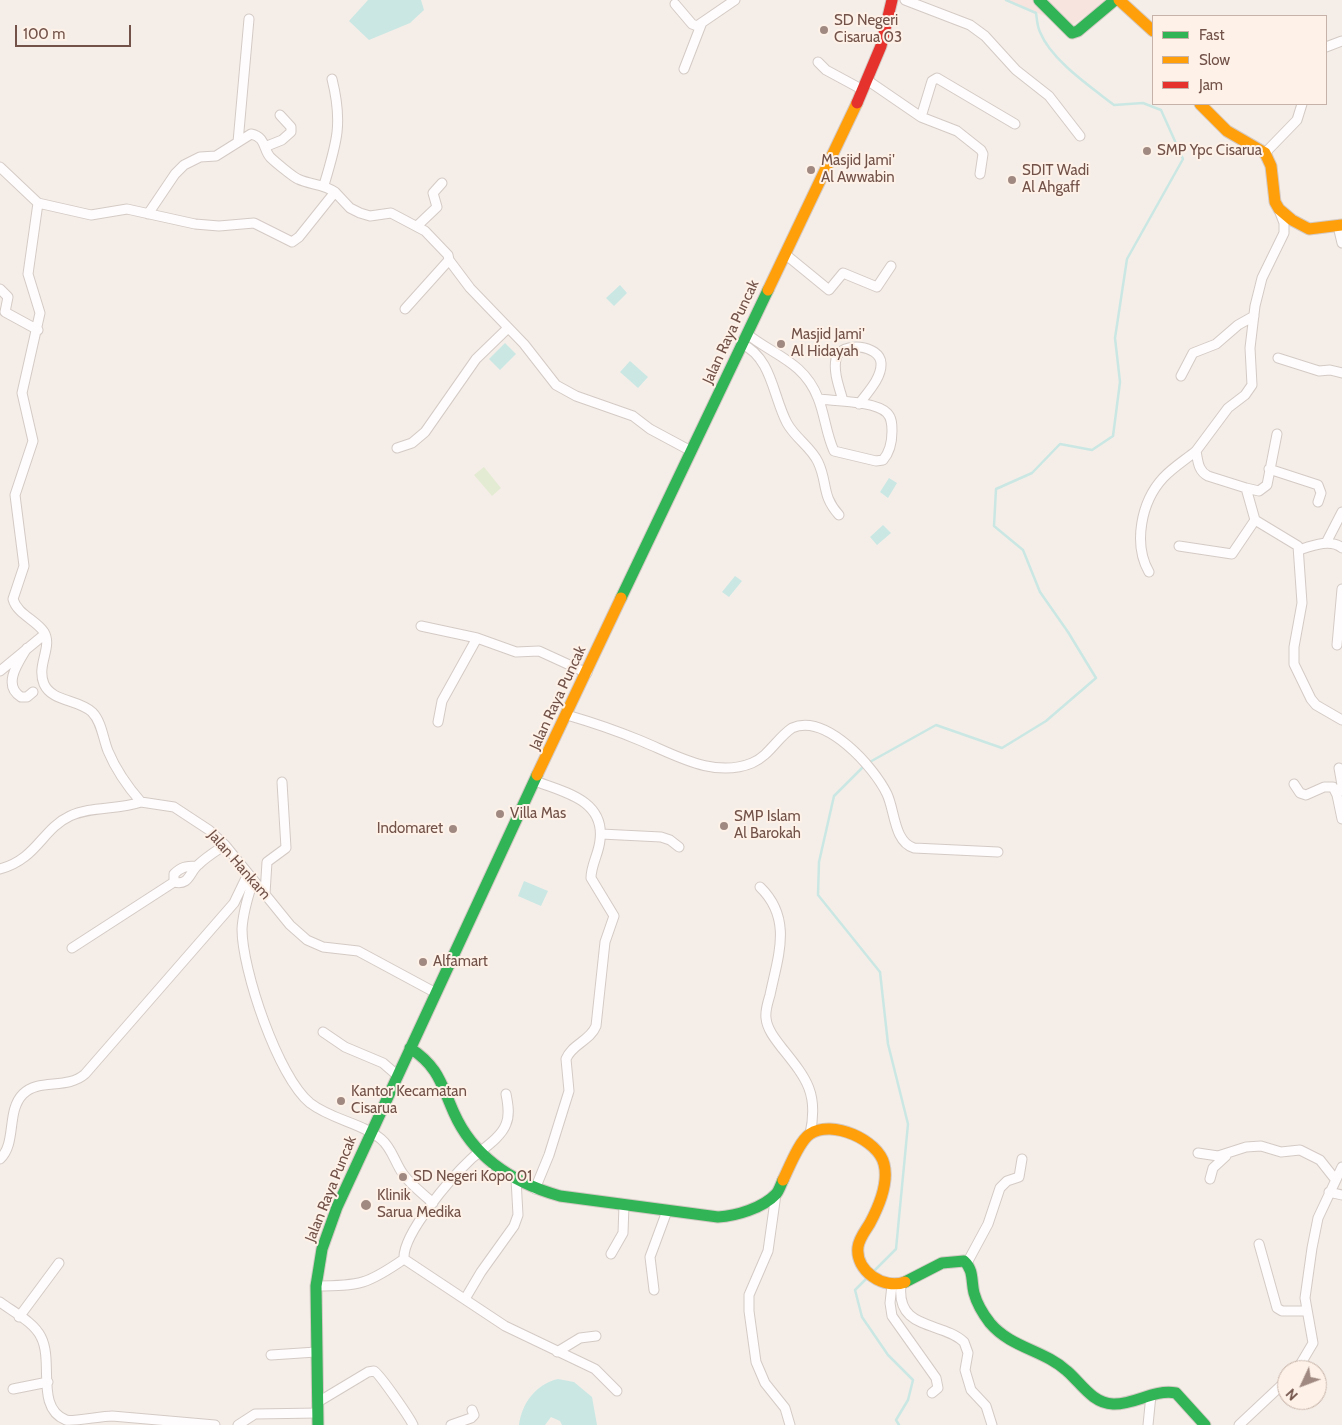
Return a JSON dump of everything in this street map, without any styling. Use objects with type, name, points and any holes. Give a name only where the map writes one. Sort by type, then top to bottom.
[{"type":"main road","name":"Jalan Raya Puncak","points":[[318,1425],[316,1286],[320,1259],[328,1231],[410,1048],[535,781],[865,85],[889,21],[892,0]]},
{"type":"main road","points":[[1039,0],[1072,33],[1078,31],[1115,0]]},
{"type":"main road","points":[[1119,0],[1152,29]]},
{"type":"main road","points":[[1201,105],[1227,131],[1265,153],[1271,166],[1273,192],[1279,210],[1308,229],[1340,225]]},
{"type":"main road","points":[[410,1048],[427,1059],[437,1070],[457,1120],[469,1140],[480,1152],[516,1179],[535,1189],[560,1196],[724,1218],[760,1205],[776,1194],[798,1150],[810,1134],[830,1129],[845,1131],[871,1144],[884,1160],[886,1173],[883,1194],[858,1246],[864,1264],[877,1280],[897,1285],[944,1262],[961,1260],[968,1263],[972,1270],[974,1293],[982,1310],[1007,1339],[1027,1352],[1061,1366],[1090,1394],[1105,1402],[1115,1404],[1151,1395],[1176,1393],[1205,1425]]},
{"type":"street","points":[[684,69],[701,25],[735,0]]},
{"type":"street","points":[[905,0],[970,25],[978,31],[1016,70],[1053,100],[1080,136]]},
{"type":"street","points":[[675,4],[692,24],[701,25]]},
{"type":"street","points":[[238,142],[249,19]]},
{"type":"street","points":[[1327,47],[1342,41]]},
{"type":"street","points":[[818,62],[826,70],[865,85],[921,117],[958,131],[983,154],[980,174]]},
{"type":"street","points":[[921,117],[932,81],[937,78],[1015,124]]},
{"type":"street","points":[[324,185],[332,157],[339,119],[339,108],[332,79]]},
{"type":"street","points":[[1265,153],[1297,120],[1302,105]]},
{"type":"street","points":[[267,146],[282,140],[292,130],[280,115]]},
{"type":"street","points":[[148,214],[175,174],[184,165],[196,159],[216,156],[247,136],[254,135],[267,146],[269,156],[294,177],[324,185],[335,192],[350,208],[360,213],[370,216],[391,213],[423,229],[448,255],[449,260],[465,282],[524,344],[549,379],[560,388],[576,396],[633,416],[655,432],[692,451]]},
{"type":"street","points":[[0,167],[38,203],[91,215],[127,209],[195,224],[219,226],[257,223],[292,242],[299,237],[335,192]]},
{"type":"street","points":[[416,226],[438,207],[433,193],[442,183]]},
{"type":"street","points":[[0,869],[13,864],[33,851],[57,825],[70,816],[83,811],[117,808],[141,802],[115,766],[93,714],[78,704],[54,695],[45,687],[41,666],[47,645],[45,634],[33,620],[16,607],[13,599],[24,566],[15,495],[33,441],[24,405],[22,387],[38,330],[40,308],[28,274],[38,203]]},
{"type":"street","points":[[1149,572],[1140,552],[1145,510],[1162,479],[1196,451],[1228,408],[1245,395],[1252,385],[1250,348],[1254,316],[1260,284],[1284,233],[1284,223],[1279,210]]},
{"type":"street","points":[[1340,225],[1342,243]]},
{"type":"street","points":[[784,254],[829,290],[843,273],[877,287],[891,266]]},
{"type":"street","points":[[405,309],[449,260]]},
{"type":"street","points":[[0,289],[8,297],[6,313],[38,330]]},
{"type":"street","points":[[1181,376],[1193,353],[1216,344],[1238,325],[1254,316]]},
{"type":"street","points":[[397,448],[412,443],[425,432],[476,359],[508,328]]},
{"type":"street","points":[[744,339],[780,355],[798,367],[812,384],[819,399],[834,451],[881,461],[891,445],[890,419],[881,409],[819,399]]},
{"type":"street","points":[[744,339],[760,358],[787,423],[818,461],[827,498],[840,515]]},
{"type":"street","points":[[843,402],[836,375],[836,359],[841,351],[856,347],[877,355],[882,366],[876,381],[859,404]]},
{"type":"street","points":[[1278,358],[1319,371],[1330,370],[1342,374]]},
{"type":"street","points":[[1196,451],[1203,474],[1258,491],[1266,488],[1277,434]]},
{"type":"street","points":[[1269,469],[1318,485],[1321,493],[1318,502]]},
{"type":"street","points":[[1246,488],[1255,520],[1294,542],[1299,550],[1302,603],[1294,647],[1294,664],[1311,699],[1316,705],[1342,720]]},
{"type":"street","points":[[1326,543],[1342,512]]},
{"type":"street","points":[[1179,546],[1232,554],[1255,520]]},
{"type":"street","points":[[1299,550],[1326,543],[1335,544],[1342,548]]},
{"type":"street","points":[[1337,644],[1342,589]]},
{"type":"street","points":[[421,626],[477,638],[516,652],[539,652],[587,673]]},
{"type":"street","points":[[0,671],[45,634]]},
{"type":"street","points":[[438,722],[442,701],[477,638]]},
{"type":"street","points":[[27,648],[14,670],[12,685],[14,692],[20,697],[27,697],[33,692]]},
{"type":"street","points":[[566,715],[612,729],[685,760],[720,768],[741,766],[757,760],[786,732],[805,725],[820,728],[836,737],[857,754],[867,767],[887,794],[899,832],[907,845],[914,848],[998,852]]},
{"type":"street","points":[[1338,795],[1342,784],[1339,768]]},
{"type":"street","points":[[535,781],[581,799],[589,805],[598,818],[600,834],[591,878],[614,916],[605,942],[596,1026],[593,1033],[575,1046],[566,1059],[568,1090],[549,1155],[535,1189]]},
{"type":"street","points":[[265,894],[268,862],[286,848],[282,782]]},
{"type":"street","points":[[1294,784],[1303,794],[1330,786],[1336,790],[1342,819]]},
{"type":"street","name":"Jalan Hankam","points":[[141,802],[163,804],[184,812],[204,825],[225,845],[290,925],[311,943],[329,948],[358,950],[436,993]]},
{"type":"street","points":[[600,834],[661,838],[670,840],[679,847]]},
{"type":"street","points":[[72,948],[174,882],[183,883],[190,878],[196,866],[225,845]]},
{"type":"street","points":[[250,877],[242,929],[245,954],[257,998],[281,1065],[308,1102],[328,1116],[371,1133],[386,1144],[402,1173],[433,1203]]},
{"type":"street","points":[[0,1160],[6,1151],[20,1097],[32,1088],[70,1084],[85,1074],[234,903],[250,877]]},
{"type":"street","points":[[760,887],[775,908],[780,921],[782,942],[766,1018],[777,1042],[802,1074],[811,1090],[814,1110],[810,1134]]},
{"type":"street","points":[[323,1032],[345,1047],[383,1063],[398,1076]]},
{"type":"street","points":[[404,1259],[405,1245],[433,1203],[468,1162],[506,1125],[508,1105],[506,1094]]},
{"type":"street","points":[[1198,1153],[1215,1157],[1254,1146],[1264,1146],[1281,1152],[1300,1150],[1320,1160],[1335,1180]]},
{"type":"street","points":[[1210,1179],[1212,1168],[1229,1154]]},
{"type":"street","points":[[968,1263],[988,1224],[1000,1188],[1007,1181],[1019,1177],[1022,1159]]},
{"type":"street","points":[[1303,1360],[1313,1343],[1306,1311],[1305,1294],[1315,1227],[1329,1192],[1342,1167]]},
{"type":"street","points":[[465,1299],[481,1272],[514,1226],[518,1215],[516,1179]]},
{"type":"street","points":[[1329,1192],[1342,1195]]},
{"type":"street","points":[[776,1194],[768,1251],[749,1295],[749,1311],[756,1362],[765,1383],[785,1408],[790,1425]]},
{"type":"street","points":[[611,1254],[623,1234],[624,1205]]},
{"type":"street","points":[[654,1290],[650,1256],[667,1211]]},
{"type":"street","points":[[1259,1244],[1276,1308],[1282,1311],[1306,1311]]},
{"type":"street","points":[[316,1286],[354,1285],[370,1281],[404,1259]]},
{"type":"street","points":[[404,1259],[505,1326],[595,1369],[617,1391]]},
{"type":"street","points":[[19,1317],[59,1263]]},
{"type":"street","points":[[897,1285],[890,1303],[892,1316],[936,1378],[938,1388],[932,1393]]},
{"type":"street","points":[[897,1285],[912,1317],[956,1336],[966,1345],[968,1353],[965,1368],[971,1390],[986,1406],[992,1425]]},
{"type":"street","points":[[0,1302],[41,1336],[46,1353],[48,1398],[52,1408],[65,1420],[72,1423],[96,1416],[160,1423],[216,1425]]},
{"type":"street","points":[[557,1352],[580,1338],[596,1336]]},
{"type":"street","points":[[270,1355],[316,1352]]},
{"type":"street","points":[[238,1425],[256,1414],[318,1407],[368,1372],[374,1371],[380,1375],[391,1395],[413,1425]]},
{"type":"street","points":[[12,1390],[48,1382]]},
{"type":"street","points":[[1239,1425],[1277,1389]]},
{"type":"street","points":[[1148,1425],[1151,1395]]},
{"type":"street","points":[[450,1425],[471,1418],[474,1414],[472,1410]]},
{"type":"shaded area","points":[[1004,0],[1107,0],[1071,26]]},
{"type":"green space","points":[[484,467],[501,488],[492,496],[474,475]]},
{"type":"water","points":[[368,0],[421,0],[424,10],[410,23],[369,40],[349,21]]},
{"type":"water","points":[[620,285],[627,293],[614,306],[606,298]]},
{"type":"water","points":[[505,343],[516,354],[500,370],[489,359]]},
{"type":"water","points":[[630,361],[648,377],[638,388],[620,372]]},
{"type":"water","points":[[889,478],[897,483],[888,498],[880,492]]},
{"type":"water","points":[[883,525],[891,533],[877,545],[870,537]]},
{"type":"water","points":[[735,576],[742,581],[729,597],[722,592]]},
{"type":"water","points":[[524,881],[548,891],[541,906],[518,896]]},
{"type":"water","points":[[558,1379],[574,1382],[592,1397],[597,1425],[562,1425],[560,1421],[551,1417],[545,1425],[519,1425],[523,1409],[531,1396],[543,1385]]},
{"type":"waterway","points":[[868,763],[936,725],[1002,748],[1046,721],[1096,678],[1068,632],[1040,592],[1023,550],[994,526],[996,489],[1032,473],[1060,444],[1092,450],[1113,436],[1120,382],[1115,338],[1127,259],[1183,159],[1161,110],[1143,103],[1114,105],[1072,72],[1053,53],[1039,30],[1036,13],[1006,0]]},
{"type":"waterway","points":[[864,766],[834,796],[819,862],[818,895],[880,972],[888,1044],[908,1124],[896,1249],[873,1272]]},
{"type":"waterway","points":[[868,1277],[855,1290],[862,1317],[888,1355],[913,1380],[908,1400],[896,1420],[899,1425]]},
{"type":"traffic: fast","points":[[1039,0],[1072,33],[1078,31],[1115,0]]},
{"type":"traffic: fast","points":[[621,598],[768,290]]},
{"type":"traffic: fast","points":[[318,1425],[316,1286],[322,1249],[337,1207],[537,775]]},
{"type":"traffic: fast","points":[[410,1048],[420,1055],[433,1069],[462,1129],[484,1156],[512,1176],[543,1191],[560,1196],[718,1217],[741,1213],[757,1207],[777,1193],[783,1180]]},
{"type":"traffic: fast","points":[[905,1282],[942,1263],[964,1261],[971,1272],[977,1301],[990,1323],[1008,1338],[1058,1364],[1087,1392],[1099,1400],[1113,1404],[1121,1404],[1160,1393],[1176,1393],[1205,1425]]},
{"type":"traffic: slow","points":[[1119,0],[1152,30]]},
{"type":"traffic: slow","points":[[768,290],[857,103]]},
{"type":"traffic: slow","points":[[1201,105],[1227,131],[1265,153],[1271,166],[1275,202],[1279,209],[1292,220],[1309,229],[1342,225]]},
{"type":"traffic: slow","points":[[537,775],[621,598]]},
{"type":"traffic: slow","points":[[783,1180],[802,1142],[810,1134],[819,1130],[830,1129],[853,1134],[873,1147],[880,1155],[884,1164],[884,1187],[877,1209],[860,1240],[858,1256],[866,1271],[880,1281],[897,1284],[905,1282]]},
{"type":"traffic: jam","points":[[857,103],[881,46],[892,0]]},
{"type":"place","name":"SD Negeri Cisarua 03","points":[[824,30]]},
{"type":"place","name":"SMP Ypc Cisarua","points":[[1147,151]]},
{"type":"place","name":"Masjid Jami' Al Awwabin","points":[[811,170]]},
{"type":"place","name":"SDIT Wadi Al Ahgaff","points":[[1012,180]]},
{"type":"place","name":"Masjid Jami' Al Hidayah","points":[[781,344]]},
{"type":"place","name":"Villa Mas","points":[[500,814]]},
{"type":"place","name":"SMP Islam Al Barokah","points":[[724,826]]},
{"type":"place","name":"Indomaret","points":[[453,829]]},
{"type":"place","name":"Alfamart","points":[[423,962]]},
{"type":"place","name":"Kantor Kecamatan Cisarua","points":[[341,1101]]},
{"type":"place","name":"SD Negeri Kopo 01","points":[[403,1177]]},
{"type":"place","name":"Klinik Sarua Medika","points":[[366,1205]]}]
